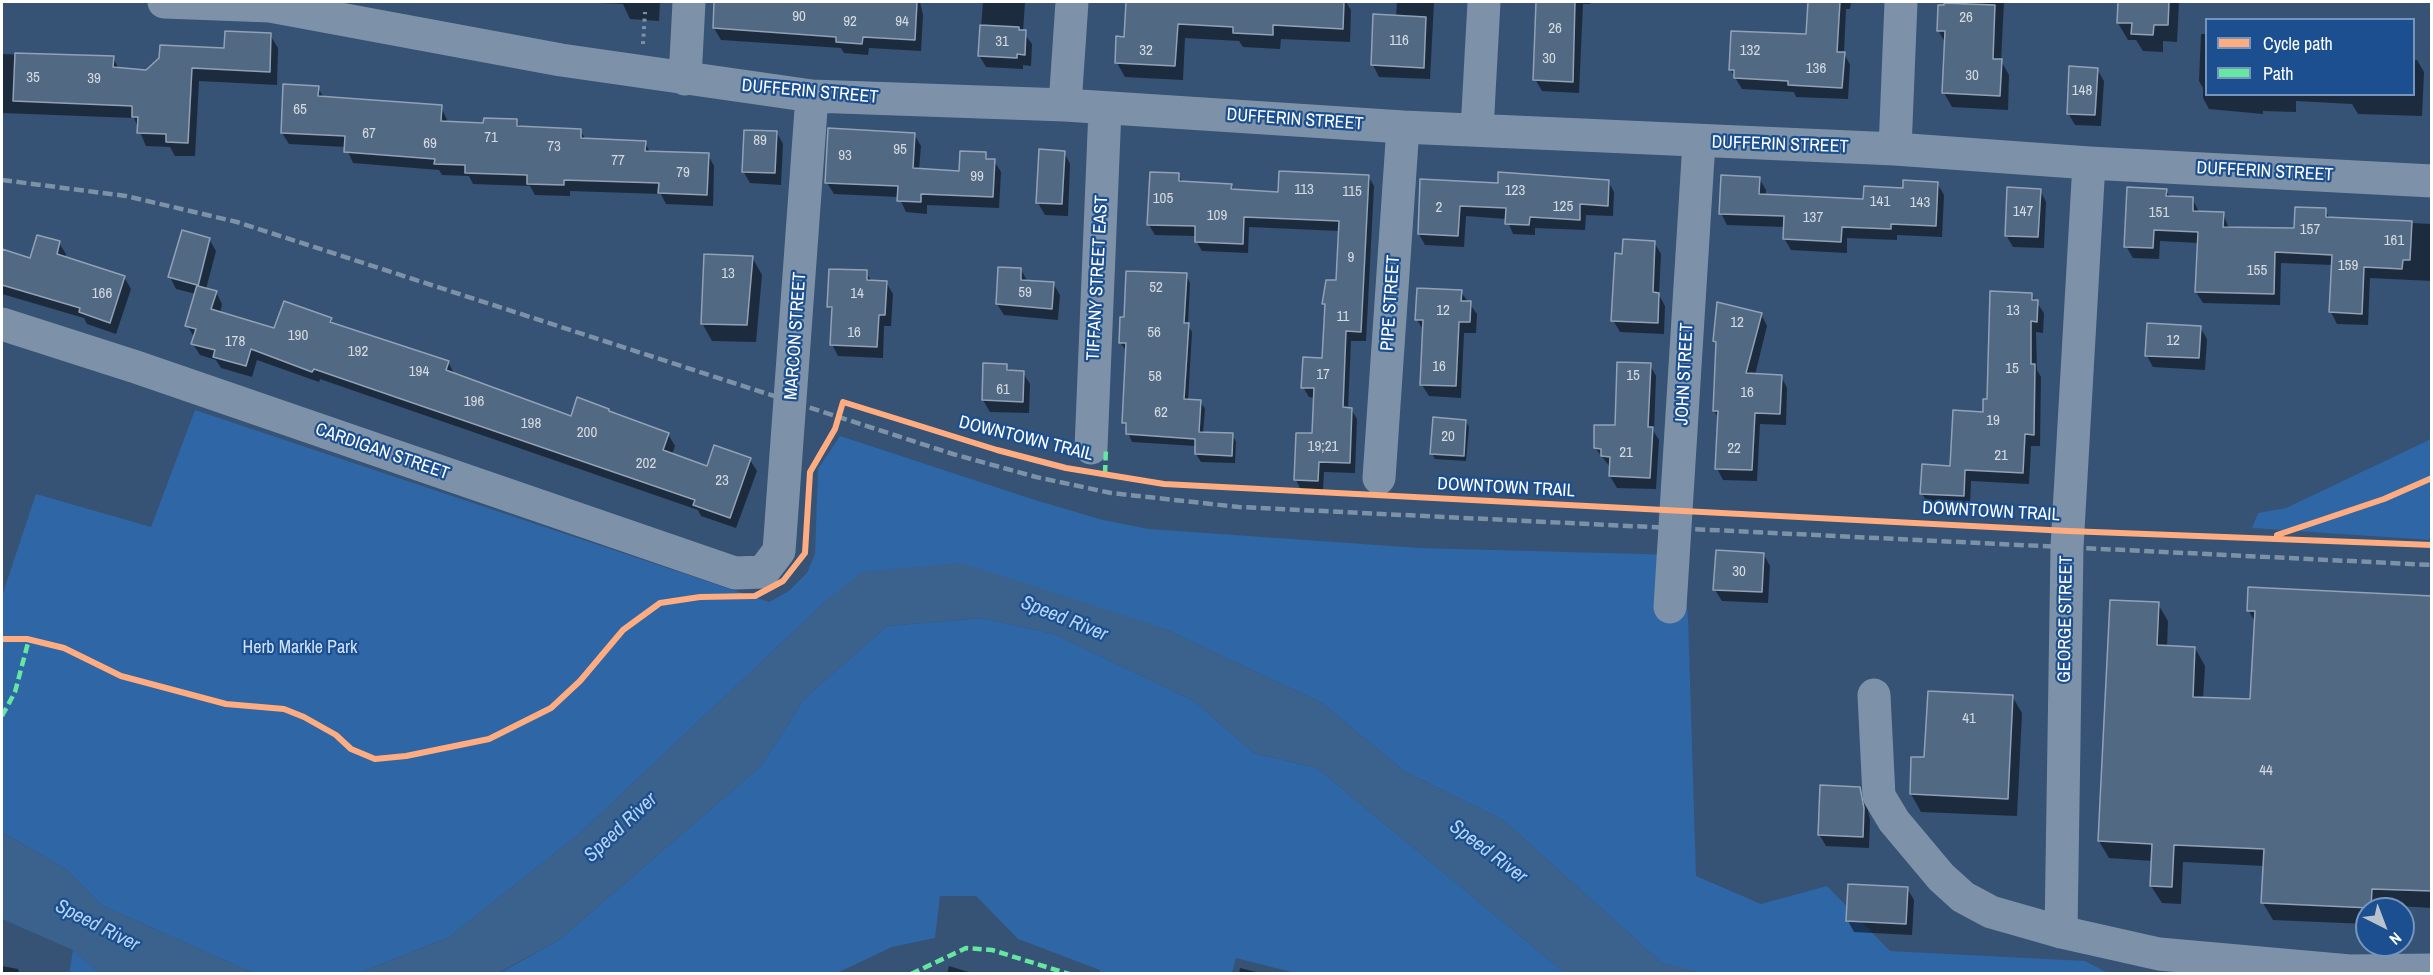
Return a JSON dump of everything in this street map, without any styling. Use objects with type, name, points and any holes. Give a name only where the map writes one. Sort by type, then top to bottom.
[{"type":"street","name":"DUFFERIN STREET","points":[[164,2],[270,6],[561,60],[812,96],[1065,105],[1403,127],[1699,142],[1895,148],[2089,163],[2432,181]]},
{"type":"street","points":[[685,79],[689,2]]},
{"type":"street","points":[[1065,105],[1071,2]]},
{"type":"street","points":[[1477,130],[1484,2]]},
{"type":"street","points":[[1895,148],[1901,2]]},
{"type":"street","name":"MARCON STREET","points":[[762,572],[779,551],[812,96]]},
{"type":"street","name":"TIFFANY STREET EAST","points":[[1090,448],[1106,109]]},
{"type":"street","name":"PIPE STREET","points":[[1379,478],[1403,127]]},
{"type":"street","name":"JOHN STREET","points":[[1670,606],[1699,142]]},
{"type":"street","name":"GEORGE STREET","points":[[2061,932],[2067,547],[2089,163]]},
{"type":"street","name":"CARDIGAN STREET","points":[[2,324],[136,367],[735,573],[762,572]]},
{"type":"street","points":[[1874,695],[1879,796],[1894,821],[1941,877],[1963,897],[1991,912],[2061,932],[2169,955],[2350,971],[2432,970]]},
{"type":"path","points":[[643,50],[645,12]]},
{"type":"green space","name":"Herb Markle Park","points":[[195,410],[769,602],[789,591],[807,573],[815,554],[818,469],[840,436],[1035,500],[1103,520],[1149,529],[1420,548],[1680,555],[1688,615],[1696,876],[1761,904],[1827,886],[1890,951],[2085,961],[2108,973],[1704,974],[1662,963],[1503,820],[1404,771],[1322,703],[1163,628],[828,599],[578,835],[449,937],[359,973],[253,973],[101,905],[66,869],[2,832],[2,596],[36,494],[151,527]]},
{"type":"green space","points":[[2431,439],[2431,540],[2252,528],[2258,513],[2286,508]]},
{"type":"green space","points":[[982,618],[1054,634],[1194,701],[1254,753],[1317,768],[1565,973],[1299,974],[1236,958],[1232,973],[1100,973],[1100,970],[1018,939],[976,896],[940,896],[935,938],[892,947],[837,973],[498,974],[559,940],[761,766],[805,698],[887,626]]},
{"type":"green space","points":[[73,950],[100,973],[69,974]]},
{"type":"water","name":"Speed River","points":[[961,563],[1163,628],[1322,703],[1404,771],[1503,820],[1662,963],[1704,973],[1565,973],[1317,768],[1254,753],[1194,701],[1054,634],[982,618],[887,626],[805,698],[761,766],[559,940],[498,973],[359,973],[449,937],[578,835],[828,599],[862,572]]},
{"type":"water","name":"Speed River","points":[[2,832],[66,869],[101,905],[253,973],[100,973],[73,950],[2,919]]},
{"type":"building","points":[[714,2],[917,2],[915,40],[863,37],[862,44],[836,42],[836,37],[713,28]]},
{"type":"building","points":[[1126,2],[1344,2],[1343,29],[1273,25],[1273,35],[1233,33],[1233,27],[1178,24],[1175,66],[1115,63],[1116,36],[1124,37]]},
{"type":"building","points":[[1536,2],[1575,2],[1573,82],[1533,80]]},
{"type":"building","points":[[1808,2],[1840,2],[1837,52],[1845,52],[1842,88],[1788,85],[1788,81],[1734,78],[1734,70],[1729,70],[1731,31],[1806,34]]},
{"type":"building","points":[[2118,2],[2169,2],[2168,25],[2154,25],[2153,35],[2131,34],[2132,23],[2117,23]]},
{"type":"building","points":[[1944,3],[1995,5],[1993,59],[2002,59],[2000,96],[1942,93],[1945,31],[1937,31],[1938,5],[1944,5]]},
{"type":"building","points":[[1373,14],[1426,17],[1424,68],[1371,65]]},
{"type":"building","points":[[980,25],[1019,27],[1019,30],[1026,30],[1025,55],[1017,54],[1017,58],[978,56]]},
{"type":"building","points":[[225,31],[271,33],[270,72],[192,68],[188,143],[166,142],[166,134],[137,133],[138,117],[132,117],[132,106],[13,101],[15,53],[114,56],[113,67],[146,70],[159,58],[160,45],[224,48]]},
{"type":"building","points":[[2069,66],[2098,68],[2095,115],[2067,114]]},
{"type":"building","points":[[283,84],[319,86],[318,96],[442,105],[441,121],[483,123],[484,118],[517,119],[517,126],[581,129],[581,138],[646,141],[645,151],[709,153],[707,195],[658,193],[659,183],[564,180],[564,185],[527,184],[527,175],[465,173],[465,165],[434,164],[435,159],[344,152],[345,136],[281,133]]},
{"type":"building","points":[[828,128],[915,133],[913,168],[959,171],[960,151],[986,152],[986,159],[995,159],[993,197],[921,194],[921,202],[897,201],[898,186],[825,183]]},
{"type":"building","points":[[744,130],[777,131],[775,173],[742,172]]},
{"type":"building","points":[[1039,149],[1065,151],[1062,204],[1036,203]]},
{"type":"building","points":[[1279,171],[1369,175],[1361,332],[1346,331],[1343,407],[1352,408],[1350,463],[1319,462],[1318,481],[1294,480],[1296,433],[1312,433],[1314,388],[1301,388],[1303,357],[1322,358],[1325,304],[1322,304],[1326,280],[1336,280],[1339,221],[1244,217],[1243,244],[1195,242],[1195,226],[1147,225],[1150,172],[1179,173],[1179,181],[1232,184],[1231,189],[1278,192]]},
{"type":"building","points":[[1498,172],[1609,180],[1608,206],[1580,204],[1580,220],[1530,217],[1529,225],[1505,224],[1506,208],[1460,206],[1458,236],[1418,234],[1420,179],[1498,183]]},
{"type":"building","points":[[1721,175],[1760,177],[1759,194],[1863,199],[1864,186],[1903,188],[1903,180],[1938,182],[1936,226],[1891,224],[1891,229],[1842,227],[1841,242],[1783,239],[1784,216],[1719,214]]},
{"type":"building","points":[[2007,187],[2041,189],[2038,237],[2005,236]]},
{"type":"building","points":[[2127,187],[2167,189],[2166,196],[2193,197],[2193,211],[2224,212],[2223,227],[2294,228],[2295,207],[2326,208],[2326,217],[2412,221],[2410,260],[2403,260],[2402,269],[2364,267],[2362,314],[2329,312],[2332,255],[2275,252],[2274,294],[2195,292],[2198,232],[2154,230],[2153,248],[2124,247]]},
{"type":"building","points":[[182,230],[210,238],[198,286],[217,291],[211,309],[274,328],[284,301],[332,318],[330,322],[449,361],[446,370],[571,416],[577,397],[609,409],[609,411],[669,433],[663,450],[707,466],[714,445],[751,458],[730,518],[693,505],[695,500],[314,369],[312,372],[251,349],[246,366],[213,357],[215,350],[191,344],[196,329],[185,326],[197,285],[168,277]]},
{"type":"building","points":[[37,235],[60,241],[57,254],[125,276],[110,323],[79,312],[80,308],[2,285],[2,249],[30,258]]},
{"type":"building","points":[[1623,239],[1655,241],[1653,292],[1659,293],[1658,323],[1611,321],[1615,253],[1622,254]]},
{"type":"building","points":[[704,254],[753,256],[747,325],[701,324]]},
{"type":"building","points":[[998,267],[1021,268],[1021,280],[1054,282],[1052,309],[996,304]]},
{"type":"building","points":[[829,269],[867,270],[867,280],[887,281],[885,315],[879,315],[877,347],[830,345],[832,307],[827,307]]},
{"type":"building","points":[[1126,271],[1187,273],[1184,323],[1189,323],[1184,399],[1201,400],[1199,432],[1233,433],[1232,456],[1195,454],[1195,439],[1126,434],[1126,423],[1122,423],[1126,343],[1119,343],[1120,317],[1124,317]]},
{"type":"building","points":[[1417,288],[1462,290],[1461,301],[1471,301],[1470,322],[1459,322],[1456,386],[1420,385],[1423,320],[1415,320]]},
{"type":"building","points":[[1990,291],[2032,293],[2032,300],[2038,300],[2037,322],[2031,321],[2031,364],[2035,364],[2034,435],[2025,434],[2023,473],[1965,470],[1964,496],[1920,494],[1922,464],[1950,466],[1953,410],[1983,412],[1983,399],[1987,399]]},
{"type":"building","points":[[1717,302],[1762,313],[1746,373],[1782,375],[1780,414],[1755,413],[1752,470],[1715,469],[1718,411],[1713,411],[1716,342],[1713,341]]},
{"type":"building","points":[[2147,323],[2201,326],[2199,358],[2145,356]]},
{"type":"building","points":[[1617,362],[1651,363],[1648,427],[1653,427],[1650,478],[1609,476],[1610,457],[1601,456],[1601,449],[1594,448],[1594,425],[1615,425]]},
{"type":"building","points":[[983,363],[1007,364],[1007,370],[1024,371],[1023,402],[982,400]]},
{"type":"building","points":[[1433,417],[1466,420],[1464,456],[1430,454]]},
{"type":"building","points":[[1716,550],[1764,553],[1762,592],[1713,590]]},
{"type":"building","points":[[2248,587],[2432,596],[2432,891],[2372,889],[2372,897],[2355,897],[2355,907],[2261,903],[2264,849],[2174,845],[2172,887],[2150,886],[2152,844],[2098,841],[2110,600],[2159,602],[2157,645],[2195,647],[2193,697],[2250,699],[2255,611],[2247,611]]},
{"type":"building","points":[[1928,691],[2013,695],[2008,799],[1910,794],[1911,757],[1924,757]]},
{"type":"building","points":[[1820,785],[1860,787],[1864,808],[1863,837],[1818,835]]},
{"type":"building","points":[[1848,884],[1908,887],[1906,924],[1846,921]]},
{"type":"railway","points":[[2,180],[126,196],[237,222],[953,454],[1036,477],[1111,493],[1239,507],[2432,565]]},
{"type":"marked path","points":[[1105,474],[1106,448]]},
{"type":"marked path","points":[[2,716],[15,692],[29,639]]},
{"type":"marked path","points":[[911,974],[966,948],[992,950],[1069,974]]},
{"type":"cycle path","name":"DOWNTOWN TRAIL","points":[[2,639],[27,639],[64,648],[121,676],[226,704],[284,709],[336,735],[351,749],[375,759],[406,756],[489,739],[551,708],[580,681],[623,630],[660,603],[700,597],[755,596],[783,581],[805,553],[810,472],[835,429],[843,402],[997,450],[1066,468],[1164,484],[2068,531],[2432,545]]},
{"type":"cycle path","points":[[2277,535],[2384,499],[2432,478]]}]
